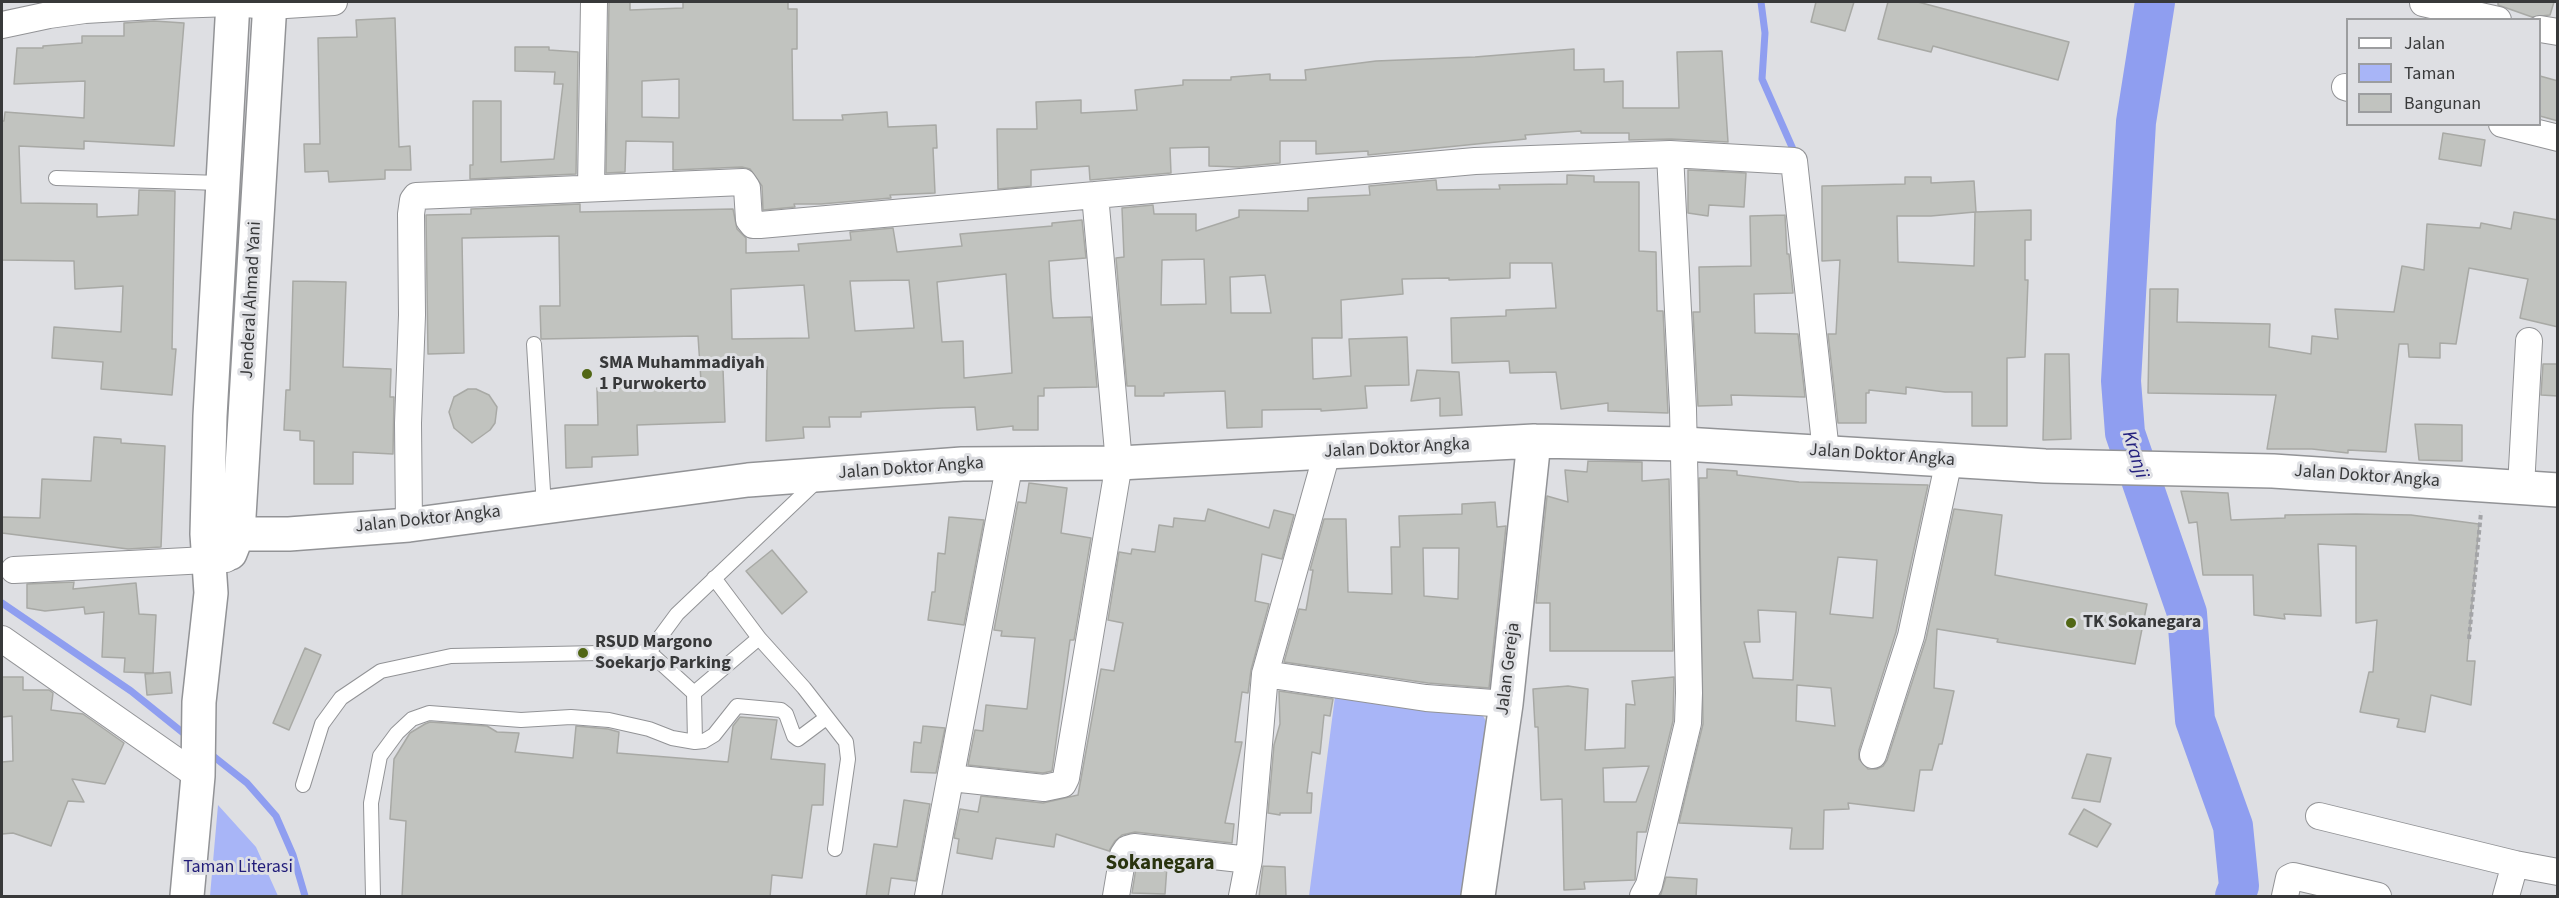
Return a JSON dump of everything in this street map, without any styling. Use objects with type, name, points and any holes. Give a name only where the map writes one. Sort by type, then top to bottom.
[{"type":"street","points":[[2,24],[85,10],[233,2],[270,4],[334,2]]},
{"type":"street","name":"Jenderal Ahmad Yani","points":[[220,546],[210,416],[221,183],[233,2]]},
{"type":"street","points":[[591,189],[594,2]]},
{"type":"street","points":[[2423,3],[2489,18]]},
{"type":"street","name":"Jenderal Ahmad Yani","points":[[187,897],[199,773],[200,702],[211,593],[220,546],[270,4]]},
{"type":"street","points":[[2541,29],[2558,33]]},
{"type":"street","points":[[2510,126],[2558,138]]},
{"type":"street","points":[[409,525],[408,423],[413,200],[416,196],[743,182],[747,189],[748,217],[753,225],[1475,161],[1670,154],[1794,161],[1826,452]]},
{"type":"street","points":[[1643,897],[1649,885],[1688,723],[1684,444],[1670,154]]},
{"type":"street","points":[[951,778],[1044,788],[1063,784],[1068,766],[1119,463],[1095,195]]},
{"type":"street","points":[[2521,487],[2529,341]]},
{"type":"street","name":"Jalan Doktor Angka","points":[[220,546],[289,534],[409,525],[735,482],[1010,462],[1119,463],[1534,441],[1684,444],[2045,466],[2273,471],[2558,490]]},
{"type":"street","name":"Jalan Gereja","points":[[1478,897],[1506,704],[1534,441]]},
{"type":"street","points":[[1242,897],[1249,860],[1264,674],[1328,453]]},
{"type":"street","points":[[1873,755],[1911,636],[1949,460]]},
{"type":"street","points":[[928,897],[1010,462]]},
{"type":"street","points":[[14,570],[220,546]]},
{"type":"street","points":[[2,639],[199,773]]},
{"type":"street","points":[[1264,674],[1426,698],[1506,704]]},
{"type":"street","points":[[2319,816],[2515,864],[2558,872]]},
{"type":"street","points":[[1116,897],[1123,855],[1127,849],[1134,847],[1249,860]]},
{"type":"street","points":[[2506,897],[2515,864]]},
{"type":"street","points":[[2285,897],[2289,878],[2292,876],[2378,897]]},
{"type":"lane","points":[[56,178],[221,183]]},
{"type":"lane","points":[[534,344],[544,507]]},
{"type":"lane","points":[[649,652],[676,614],[823,475]]},
{"type":"lane","points":[[714,578],[759,638],[804,688],[846,742],[848,749],[835,849]]},
{"type":"lane","points":[[694,693],[759,638]]},
{"type":"lane","points":[[303,785],[321,724],[341,698],[381,671],[451,656],[649,652],[694,693],[695,742]]},
{"type":"lane","points":[[374,897],[371,803],[380,756],[397,733],[412,719],[429,713],[521,720],[571,717],[609,720],[649,729],[672,738],[695,742],[704,741],[714,735],[737,706],[781,710],[786,714],[794,736],[798,739],[826,718]]},
{"type":"path","points":[[2469,639],[2483,484]]},
{"type":"green space","points":[[1336,689],[1481,712],[1487,723],[1461,896],[1309,896]]},
{"type":"green space","name":"Taman Literasi","points":[[218,805],[256,847],[278,896],[210,896]]},
{"type":"building","points":[[609,2],[630,2],[630,10],[683,8],[683,2],[788,2],[788,9],[797,9],[797,49],[792,49],[793,120],[843,120],[842,115],[887,112],[888,127],[936,125],[937,148],[933,148],[935,193],[890,195],[891,198],[821,204],[794,204],[795,207],[763,210],[762,186],[750,169],[742,167],[673,170],[673,142],[626,141],[625,172],[606,173]],"holes":[[[679,79],[679,118],[642,117],[642,81]]]},
{"type":"building","points":[[1816,2],[1854,2],[1845,31],[1811,22]]},
{"type":"building","points":[[1888,2],[1918,2],[2069,42],[2058,80],[1933,46],[1931,52],[1878,39]]},
{"type":"building","points":[[2498,2],[2554,2],[2550,15],[2532,17],[2498,5]]},
{"type":"building","points":[[395,18],[399,147],[410,146],[411,170],[385,170],[385,179],[329,182],[328,171],[305,172],[304,144],[320,144],[318,38],[357,37],[356,20]]},
{"type":"building","points":[[154,21],[184,23],[174,146],[84,141],[84,149],[19,146],[21,203],[97,204],[97,217],[138,215],[139,190],[175,191],[172,349],[176,349],[172,395],[101,389],[103,362],[52,358],[54,327],[121,332],[123,286],[75,289],[74,261],[2,260],[2,121],[4,121],[5,112],[84,118],[85,81],[14,84],[17,48],[43,48],[43,46],[82,43],[82,36],[124,36],[124,23]]},
{"type":"building","points":[[515,47],[549,47],[549,50],[578,52],[576,174],[470,179],[470,165],[473,165],[473,101],[501,101],[501,162],[554,159],[563,84],[554,84],[555,72],[515,71]]},
{"type":"building","points":[[1574,49],[1574,70],[1604,69],[1604,82],[1623,81],[1623,108],[1679,108],[1677,52],[1722,51],[1728,142],[1671,139],[1629,140],[1629,133],[1581,133],[1581,131],[1525,135],[1526,139],[1368,155],[1368,151],[1316,154],[1316,141],[1280,141],[1280,163],[1239,167],[1209,166],[1209,147],[1170,148],[1171,173],[1090,180],[1089,166],[1031,170],[1031,186],[998,189],[997,129],[1037,129],[1036,102],[1081,100],[1081,113],[1137,110],[1135,90],[1183,85],[1183,80],[1231,80],[1231,77],[1270,74],[1270,80],[1306,80],[1305,70],[1376,61],[1475,57]]},
{"type":"building","points":[[2541,76],[2558,81],[2558,121],[2541,116]]},
{"type":"building","points":[[2443,133],[2485,140],[2481,166],[2439,159]]},
{"type":"building","points":[[1688,170],[1746,173],[1744,207],[1709,205],[1708,216],[1688,213]]},
{"type":"building","points":[[1567,175],[1594,176],[1594,182],[1639,182],[1639,251],[1656,252],[1657,311],[1663,311],[1668,413],[1608,411],[1608,403],[1561,409],[1556,372],[1510,373],[1509,361],[1452,363],[1451,318],[1506,316],[1506,310],[1556,308],[1552,263],[1510,263],[1510,278],[1402,279],[1403,294],[1341,300],[1342,338],[1312,338],[1313,379],[1351,376],[1349,339],[1407,337],[1409,385],[1365,386],[1367,408],[1321,411],[1321,409],[1262,410],[1262,427],[1227,428],[1225,391],[1135,396],[1135,386],[1127,386],[1116,258],[1124,257],[1122,208],[1153,205],[1154,214],[1196,214],[1196,231],[1239,217],[1239,210],[1308,211],[1308,198],[1370,195],[1369,186],[1436,180],[1437,190],[1500,189],[1499,185],[1567,184]],"holes":[[[1204,259],[1206,304],[1161,305],[1162,260]],[[1265,275],[1271,313],[1231,313],[1230,277]]]},
{"type":"building","points":[[1905,177],[1931,177],[1931,183],[1974,181],[1976,212],[2031,210],[2031,240],[2025,240],[2025,280],[2028,280],[2025,357],[2007,358],[2007,426],[1972,426],[1972,392],[1945,392],[1906,387],[1906,394],[1869,390],[1869,393],[1866,393],[1866,423],[1838,423],[1828,334],[1836,334],[1840,260],[1822,261],[1822,186],[1905,184]],"holes":[[[1975,212],[1974,266],[1898,262],[1897,216]]]},
{"type":"building","points":[[580,204],[580,212],[733,209],[737,229],[746,238],[746,253],[799,251],[798,244],[851,240],[850,232],[893,228],[897,252],[962,246],[960,234],[1052,226],[1052,223],[1082,220],[1086,258],[1049,261],[1051,298],[1053,318],[1091,317],[1097,387],[1044,388],[1044,396],[1038,396],[1038,430],[1013,430],[1013,426],[977,430],[975,407],[942,408],[861,412],[861,417],[829,417],[830,427],[803,427],[804,438],[766,441],[767,367],[723,369],[725,422],[637,425],[638,455],[592,457],[592,467],[566,468],[565,425],[598,425],[597,388],[701,381],[698,336],[541,339],[540,306],[560,306],[559,236],[462,238],[464,353],[428,354],[426,215],[471,214],[471,209]],"holes":[[[1006,274],[1012,373],[964,378],[963,341],[942,342],[937,282]],[[909,280],[914,328],[855,331],[850,281]],[[804,285],[809,338],[732,339],[731,289]]]},
{"type":"building","points":[[2514,212],[2558,220],[2558,327],[2520,318],[2528,279],[2469,268],[2456,344],[2440,343],[2440,358],[2409,357],[2408,344],[2399,344],[2386,452],[2348,450],[2348,453],[2312,449],[2267,449],[2276,395],[2148,393],[2150,289],[2178,289],[2177,322],[2270,324],[2269,347],[2311,354],[2312,336],[2338,339],[2335,309],[2394,312],[2402,266],[2424,270],[2427,224],[2480,228],[2481,223],[2511,229]]},
{"type":"building","points":[[1785,215],[1787,254],[1789,254],[1793,293],[1754,294],[1755,333],[1798,334],[1805,397],[1731,395],[1732,405],[1698,406],[1693,312],[1700,312],[1699,267],[1751,266],[1750,216]]},
{"type":"building","points":[[293,281],[346,282],[343,367],[391,369],[390,397],[394,397],[393,454],[353,452],[353,484],[314,484],[314,441],[300,440],[300,431],[284,430],[286,390],[290,390]]},
{"type":"building","points":[[2045,354],[2069,354],[2071,439],[2043,440]]},
{"type":"building","points":[[2543,364],[2558,364],[2558,396],[2541,395]]},
{"type":"building","points":[[1417,370],[1459,372],[1462,415],[1440,416],[1440,398],[1411,401]]},
{"type":"building","points":[[468,389],[476,389],[489,395],[497,407],[495,423],[490,430],[472,443],[454,428],[449,412],[454,397]]},
{"type":"building","points":[[2415,424],[2462,425],[2462,461],[2419,460]]},
{"type":"building","points":[[94,437],[121,439],[121,443],[165,446],[161,547],[128,549],[2,533],[2,517],[40,518],[42,479],[91,481]]},
{"type":"building","points":[[1588,461],[1642,462],[1642,481],[1669,479],[1673,651],[1550,651],[1550,603],[1536,603],[1547,496],[1568,502],[1565,470],[1587,472]]},
{"type":"building","points":[[1707,469],[1737,471],[1737,475],[1799,482],[1928,485],[1896,632],[1859,750],[1859,759],[1868,769],[1877,769],[1887,760],[1926,639],[1954,509],[2002,515],[1995,575],[2147,604],[2135,664],[1997,642],[1998,639],[1937,629],[1934,688],[1954,691],[1942,744],[1939,744],[1932,770],[1920,770],[1914,811],[1848,803],[1849,809],[1824,810],[1823,849],[1790,849],[1792,828],[1679,823],[1703,724],[1699,478],[1707,478]],"holes":[[[1838,557],[1877,560],[1873,618],[1830,614]],[[1758,610],[1796,612],[1793,680],[1753,678],[1744,642],[1760,642]],[[1797,685],[1831,688],[1835,726],[1796,721]]]},
{"type":"building","points":[[1029,483],[1067,488],[1061,533],[1091,538],[1074,640],[1070,640],[1052,771],[1043,773],[968,765],[975,730],[983,731],[986,705],[1027,709],[1035,638],[1001,636],[1002,631],[994,630],[1018,502],[1026,503]]},
{"type":"building","points":[[2181,491],[2228,493],[2231,520],[2285,518],[2285,515],[2356,514],[2411,515],[2479,524],[2467,661],[2475,661],[2471,705],[2431,695],[2425,732],[2397,727],[2399,719],[2360,712],[2369,672],[2373,672],[2377,620],[2356,623],[2356,546],[2318,544],[2321,616],[2284,614],[2285,619],[2254,615],[2253,575],[2203,575],[2197,522],[2189,523]]},
{"type":"building","points":[[1495,502],[1497,527],[1506,526],[1489,688],[1428,683],[1284,662],[1299,609],[1306,610],[1313,570],[1310,570],[1324,519],[1346,519],[1348,592],[1392,594],[1391,547],[1400,547],[1399,516],[1462,514],[1462,504]],"holes":[[[1423,548],[1459,548],[1458,599],[1424,596]]]},
{"type":"building","points":[[1208,509],[1269,528],[1274,510],[1294,515],[1282,559],[1262,554],[1255,601],[1269,604],[1251,670],[1248,693],[1242,692],[1235,742],[1242,742],[1225,823],[1234,824],[1232,843],[1135,832],[1122,835],[1109,851],[1056,834],[1054,847],[996,838],[992,859],[957,853],[959,839],[954,838],[960,809],[978,812],[981,796],[1043,803],[1078,795],[1101,669],[1114,671],[1123,623],[1108,620],[1119,552],[1131,554],[1132,549],[1155,552],[1159,525],[1173,527],[1174,518],[1205,521]]},
{"type":"building","points":[[949,517],[984,520],[964,625],[928,620],[932,592],[935,592],[938,553],[945,554]]},
{"type":"building","points":[[772,550],[807,592],[782,614],[746,571]]},
{"type":"building","points":[[74,582],[73,589],[136,583],[139,614],[156,615],[153,673],[124,672],[125,658],[102,657],[104,612],[85,614],[84,607],[45,611],[27,608],[27,584]]},
{"type":"building","points":[[305,648],[321,655],[289,730],[273,723]]},
{"type":"building","points":[[170,672],[172,693],[147,695],[145,674]]},
{"type":"building","points":[[2,677],[23,677],[23,690],[49,690],[53,693],[51,710],[83,714],[124,743],[105,784],[72,779],[84,802],[68,801],[51,846],[13,833],[2,834],[2,762],[13,761],[12,716],[2,717]]},
{"type":"building","points":[[1674,677],[1673,721],[1646,832],[1637,832],[1635,880],[1584,882],[1585,889],[1564,890],[1562,799],[1541,800],[1538,727],[1535,727],[1533,689],[1568,686],[1588,689],[1585,750],[1625,748],[1626,704],[1635,705],[1632,681]],"holes":[[[1649,766],[1636,802],[1604,802],[1603,768]]]},
{"type":"building","points":[[1279,691],[1333,699],[1330,716],[1324,715],[1320,754],[1312,752],[1307,793],[1312,793],[1311,813],[1280,813],[1280,815],[1268,813],[1274,745],[1280,724]]},
{"type":"building","points":[[740,717],[777,720],[771,759],[825,764],[823,805],[812,805],[802,878],[772,875],[770,897],[402,897],[406,821],[390,819],[394,759],[410,733],[425,724],[430,722],[487,726],[497,732],[519,733],[515,752],[573,758],[576,726],[608,729],[619,732],[617,753],[728,762],[733,726]]},
{"type":"building","points":[[923,726],[945,728],[936,773],[911,772],[914,742],[921,743]]},
{"type":"building","points":[[2087,754],[2111,758],[2100,802],[2072,798]]},
{"type":"building","points":[[904,800],[930,804],[916,881],[891,878],[888,897],[866,897],[874,844],[897,847]]},
{"type":"building","points":[[2084,809],[2111,824],[2097,847],[2069,834]]},
{"type":"building","points":[[1137,862],[1167,866],[1165,894],[1132,893]]},
{"type":"building","points":[[1263,866],[1285,867],[1286,897],[1259,897]]},
{"type":"building","points":[[1666,877],[1697,879],[1696,897],[1660,897]]},
{"type":"waterway","points":[[1761,2],[1765,33],[1762,79],[1796,156]]},
{"type":"waterway","name":"Kranji","points":[[2155,2],[2136,122],[2121,381],[2125,433],[2187,613],[2195,720],[2233,826],[2239,886],[2235,896]]},
{"type":"waterway","points":[[2,603],[131,691],[187,736]]},
{"type":"waterway","points":[[208,752],[247,783],[276,816],[293,855],[305,896]]},
{"type":"place","name":"SMA Muhammadiyah 1 Purwokerto","points":[[587,374]]},
{"type":"place","name":"TK Sokanegara","points":[[2071,623]]},
{"type":"place","name":"RSUD Margono Soekarjo Parking","points":[[583,653]]},
{"type":"district","name":"Sokanegara","points":[[1160,864]]}]
